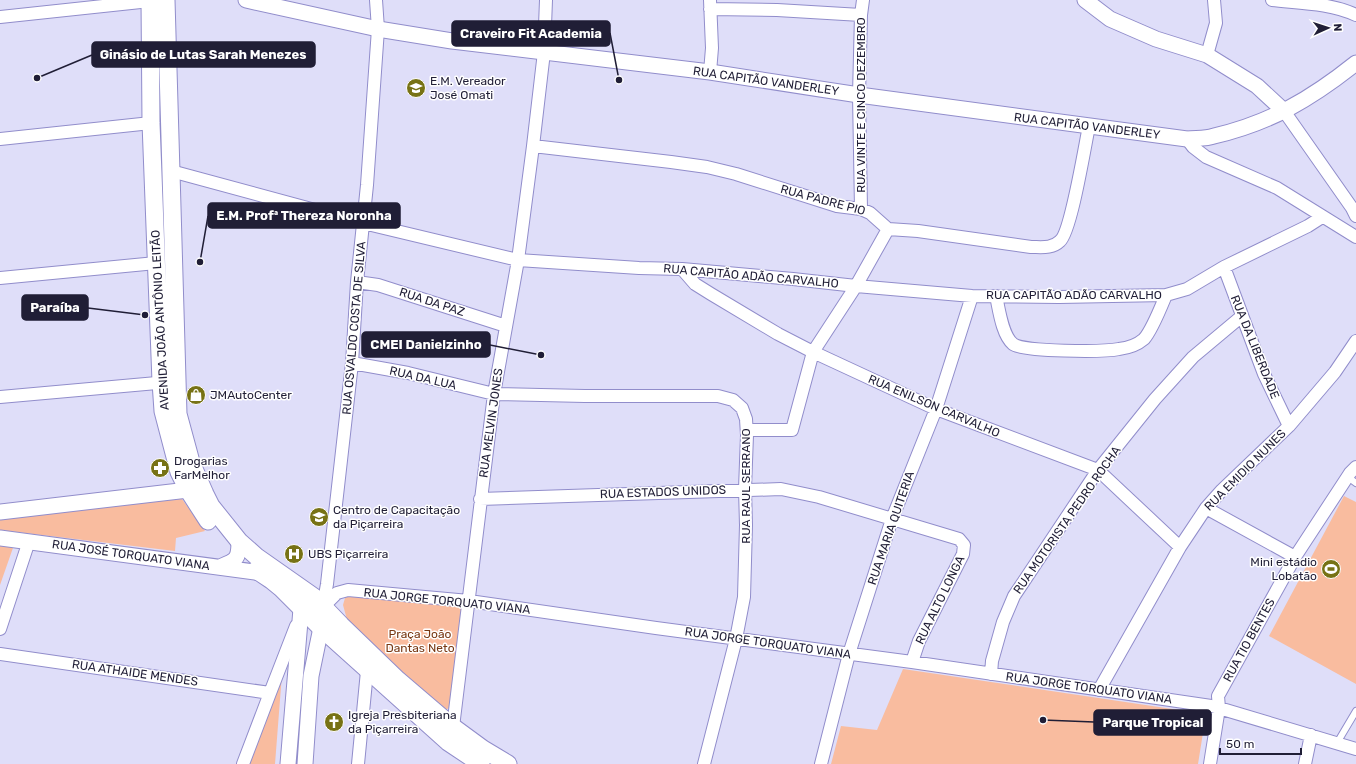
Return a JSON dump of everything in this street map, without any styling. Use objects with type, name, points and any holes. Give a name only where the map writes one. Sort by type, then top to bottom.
[{"type":"main road","name":"AVENIDA JOÃO ANTÔNIO LEITÃO","points":[[155,0],[151,123],[156,263],[169,381],[191,462],[210,506],[250,566],[262,573],[282,589],[300,613],[321,628],[367,671],[448,742],[480,764]]},
{"type":"main road","name":"AVENIDA JOÃO ANTÔNIO LEITÃO","points":[[155,0],[171,171],[169,381],[163,411],[167,431],[179,472],[188,490],[211,525],[223,540],[257,557],[314,596],[398,680],[453,728],[508,764]]},
{"type":"street","points":[[0,17],[155,0]]},
{"type":"street","name":"RUA CAPITÃO VANDERLEY","points":[[246,0],[378,29],[452,41],[710,72],[859,95],[1187,139],[1213,137],[1269,119],[1301,103],[1356,63]]},
{"type":"street","name":"RUA OSVALDO COSTA DE SILVA","points":[[324,607],[352,363],[357,282],[378,29],[376,0]]},
{"type":"street","name":"RUA MELVIN JONES","points":[[453,728],[494,394],[518,260],[533,146],[544,52],[546,0]]},
{"type":"street","name":"RUA VINTE E CINCO DEZEMBRO","points":[[862,209],[859,95],[861,15],[863,0]]},
{"type":"street","points":[[1085,0],[1110,19],[1156,39],[1207,55],[1257,86],[1284,112],[1352,208],[1356,216]]},
{"type":"street","points":[[1207,55],[1216,23],[1214,0]]},
{"type":"street","points":[[1272,0],[1345,10],[1356,15]]},
{"type":"street","points":[[710,72],[712,48],[710,4],[861,15]]},
{"type":"street","points":[[0,138],[151,123]]},
{"type":"street","points":[[746,430],[792,430],[813,352],[856,286],[888,229],[918,231],[1031,247],[1053,246],[1061,241],[1069,224],[1089,126]]},
{"type":"street","points":[[1187,139],[1193,147],[1206,156],[1277,188],[1356,237]]},
{"type":"street","name":"RUA PADRE PIO","points":[[533,146],[671,162],[736,174],[837,206],[862,209],[874,216],[888,229]]},
{"type":"street","name":"RUA CAPITÃO ADÃO CARVALHO","points":[[171,171],[363,223],[518,260],[639,268],[682,269],[972,296],[1059,297],[1166,295],[1186,289],[1224,267],[1308,226],[1322,217]]},
{"type":"street","points":[[0,278],[156,263]]},
{"type":"street","name":"RUA DA LIBERDADE","points":[[1224,267],[1264,374],[1289,426]]},
{"type":"street","name":"RUA ENILSON CARVALHO","points":[[682,269],[695,284],[778,334],[813,352],[936,409],[1098,470],[1180,547]]},
{"type":"street","name":"RUA DA PAZ","points":[[357,282],[378,285],[506,326]]},
{"type":"street","points":[[996,296],[1008,339],[1014,345],[1041,349],[1103,351],[1132,346],[1144,338],[1155,320],[1166,295]]},
{"type":"street","name":"RUA MARIA QUITERIA","points":[[821,764],[849,654],[892,520],[936,409],[972,296]]},
{"type":"street","name":"RUA MOTORISTA PEDRO ROCHA","points":[[991,674],[992,661],[1003,622],[1014,596],[1098,470],[1155,399],[1193,357],[1242,316]]},
{"type":"street","name":"RUA EMIDIO NUNES","points":[[1099,690],[1180,547],[1206,508],[1222,490],[1289,426],[1330,377],[1356,341]]},
{"type":"street","name":"RUA DA LUA","points":[[352,363],[408,373],[494,394]]},
{"type":"street","points":[[0,397],[169,381]]},
{"type":"street","name":"RUA RAUL SERRANO","points":[[494,394],[718,396],[733,400],[742,408],[746,419],[744,597],[736,639],[704,764]]},
{"type":"street","name":"RUA TIO BENTES","points":[[1210,764],[1219,708],[1218,696],[1295,557],[1352,480],[1356,467]]},
{"type":"street","name":"RUA ESTADOS UNIDOS","points":[[480,499],[782,489],[819,497],[959,539]]},
{"type":"street","points":[[0,512],[188,490]]},
{"type":"street","points":[[1206,508],[1295,557]]},
{"type":"street","name":"RUA JOSÉ TORQUATO VIANA","points":[[0,538],[262,573]]},
{"type":"street","name":"RUA ALTO LONGA","points":[[912,662],[919,641],[963,554],[964,545],[959,539]]},
{"type":"street","points":[[0,629],[29,541]]},
{"type":"street","points":[[220,567],[236,559],[239,548]]},
{"type":"street","name":"RUA JORGE TORQUATO VIANA","points":[[324,607],[337,593],[348,590],[469,601],[736,639],[912,662],[1219,708]]},
{"type":"street","points":[[305,764],[311,676],[324,607]]},
{"type":"street","points":[[243,764],[300,613]]},
{"type":"street","points":[[288,764],[300,613]]},
{"type":"street","name":"RUA ATHAIDE MENDES","points":[[0,654],[270,692]]},
{"type":"street","points":[[358,764],[367,671]]},
{"type":"street","points":[[1219,708],[1356,749]]},
{"type":"street","points":[[1305,764],[1310,734]]},
{"type":"lane","points":[[1337,743],[1356,711]]},
{"type":"green space","name":"Mini estádio Lobatão","points":[[1344,496],[1356,502],[1356,684],[1269,636]]},
{"type":"green space","points":[[182,499],[205,531],[176,538],[175,551],[0,530],[0,515]]},
{"type":"green space","points":[[0,544],[14,545],[0,585]]},
{"type":"green space","name":"Praça João Dantas Neto","points":[[349,596],[463,607],[450,707],[442,713],[349,627],[343,605],[345,598]]},
{"type":"green space","points":[[903,669],[1206,714],[1198,764],[831,764],[841,726],[877,730]]},
{"type":"green space","points":[[282,674],[275,764],[247,764]]},
{"type":"place","name":"Ginásio de Lutas Sarah Menezes","points":[[37,78]]},
{"type":"place","name":"Craveiro Fit Academia","points":[[619,80]]},
{"type":"place","name":"E.M. Vereador José Omati","points":[[416,88]]},
{"type":"place","name":"E.M. Profª Thereza Noronha","points":[[200,262]]},
{"type":"place","name":"Paraíba","points":[[145,315]]},
{"type":"place","name":"CMEI Danielzinho","points":[[541,355]]},
{"type":"place","name":"JMAutoCenter","points":[[196,395]]},
{"type":"place","name":"Drogarias FarMelhor","points":[[160,468]]},
{"type":"place","name":"Centro de Capacitação da Piçarreira","points":[[319,517]]},
{"type":"place","name":"UBS Piçarreira","points":[[294,554]]},
{"type":"place","name":"Mini estádio Lobatão","points":[[1331,569]]},
{"type":"place","name":"Parque Tropical","points":[[1043,720]]},
{"type":"place","name":"Igreja Presbiteriana da Piçarreira","points":[[334,722]]}]
